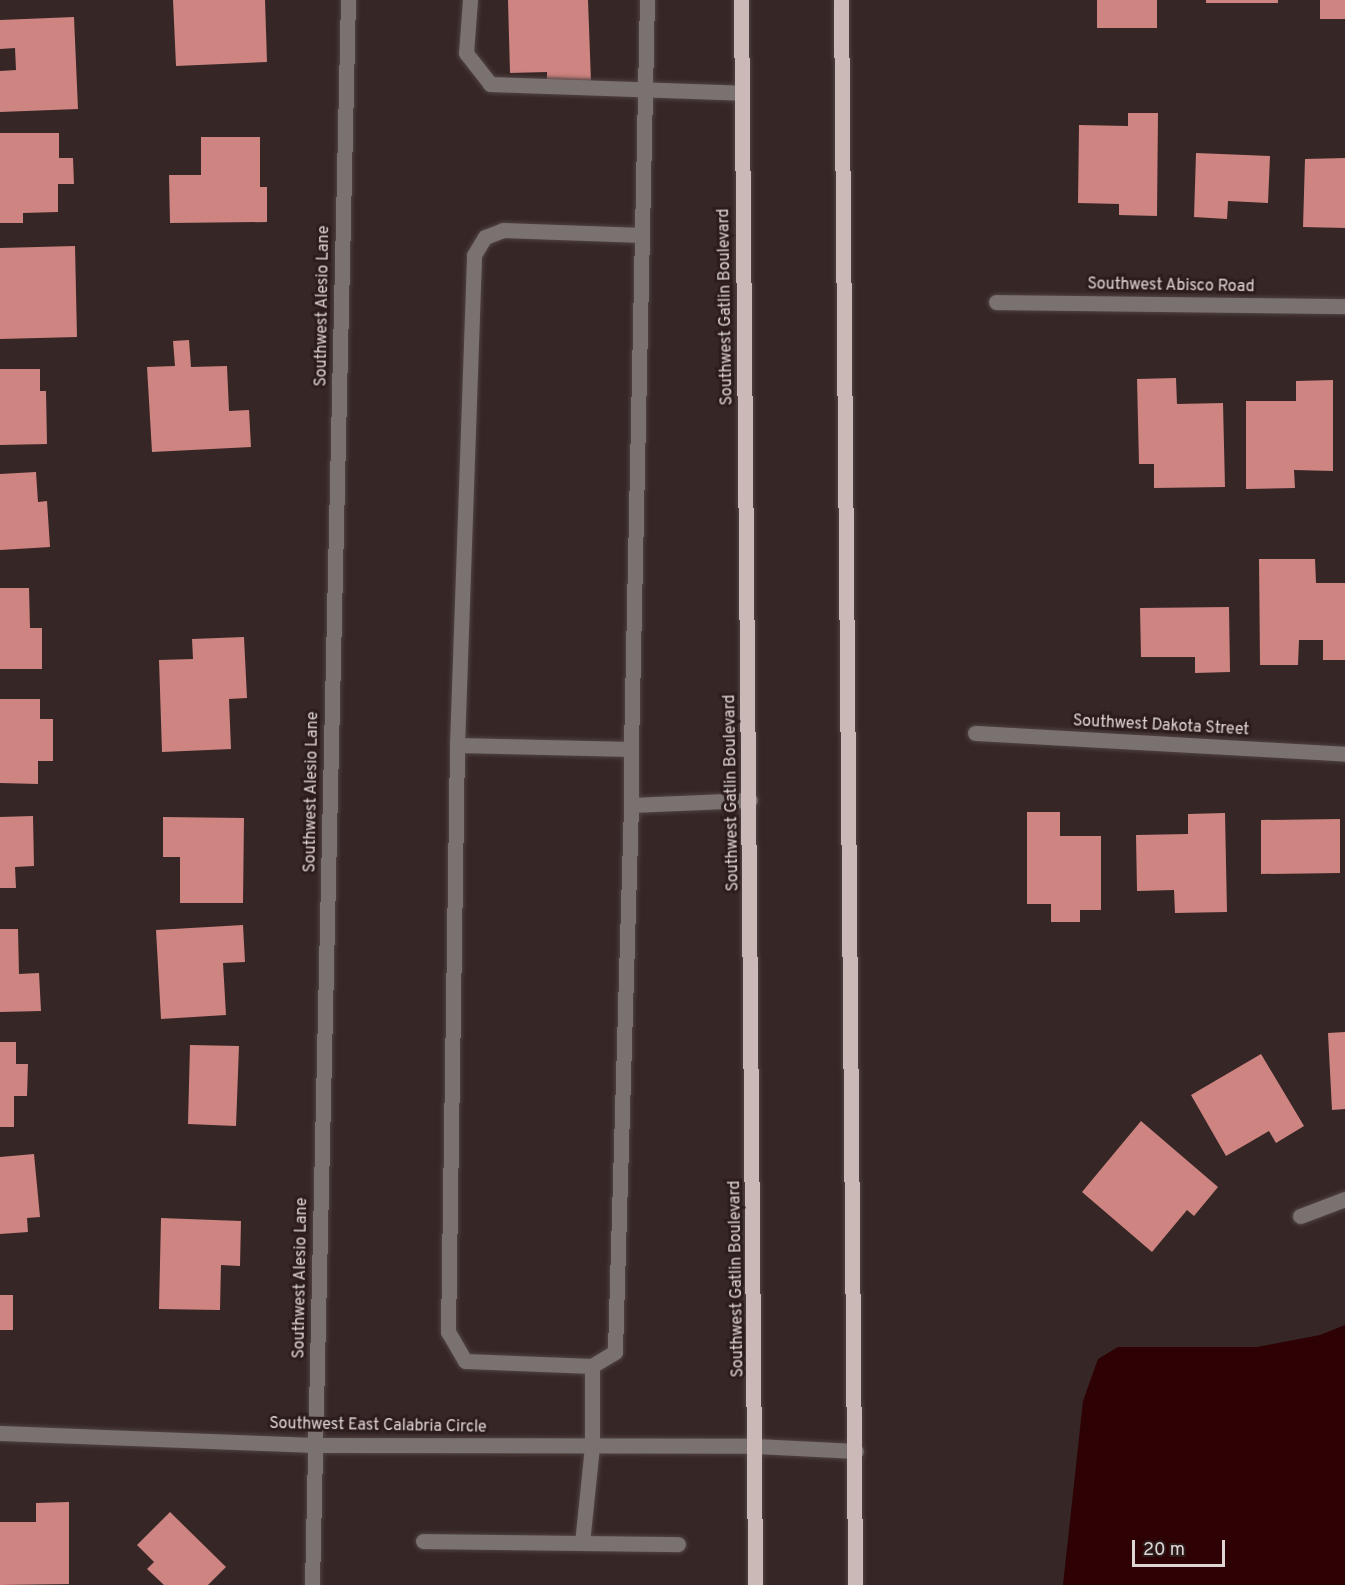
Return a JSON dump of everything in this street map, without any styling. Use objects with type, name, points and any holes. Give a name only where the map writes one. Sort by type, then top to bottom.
[{"type":"main road","name":"Southwest Gatlin Boulevard","points":[[741,0],[756,1446],[755,1585]]},
{"type":"main road","points":[[841,0],[856,1451],[855,1585]]},
{"type":"street","name":"Southwest Alesio Lane","points":[[312,1585],[348,0]]},
{"type":"street","points":[[470,0],[466,53],[490,84],[645,87],[742,93]]},
{"type":"street","points":[[642,235],[503,230],[485,237],[474,255],[457,745],[448,1332],[465,1362],[592,1366],[615,1352],[631,805],[647,0]]},
{"type":"street","name":"Southwest Abisco Road","points":[[996,302],[1345,306]]},
{"type":"street","name":"Southwest Dakota Street","points":[[975,733],[1345,754]]},
{"type":"street","points":[[457,745],[631,749]]},
{"type":"street","points":[[631,805],[750,801]]},
{"type":"street","points":[[1300,1216],[1345,1199]]},
{"type":"street","points":[[582,1543],[592,1446],[592,1366]]},
{"type":"street","name":"Southwest East Calabria Circle","points":[[0,1433],[315,1445],[756,1446],[856,1451]]},
{"type":"street","points":[[423,1542],[678,1544]]},
{"type":"shaded area","points":[[1345,1325],[1345,1585],[1063,1585],[1083,1401],[1098,1359],[1118,1347],[1257,1347],[1320,1335]]},
{"type":"building","points":[[173,0],[265,0],[267,62],[176,66]]},
{"type":"building","points":[[508,0],[588,0],[591,82],[547,84],[547,72],[510,73]]},
{"type":"building","points":[[1097,0],[1157,0],[1157,28],[1097,28]]},
{"type":"building","points":[[1206,0],[1278,0],[1278,3],[1206,3]]},
{"type":"building","points":[[1320,0],[1345,0],[1345,19],[1320,19]]},
{"type":"building","points":[[74,17],[78,109],[0,112],[0,71],[16,70],[15,48],[0,49],[0,20]]},
{"type":"building","points":[[1128,113],[1158,113],[1157,216],[1119,215],[1119,204],[1078,203],[1079,125],[1128,126]]},
{"type":"building","points":[[0,133],[59,133],[59,158],[73,158],[74,184],[58,184],[58,212],[23,213],[23,223],[0,223]]},
{"type":"building","points":[[201,137],[260,137],[260,187],[267,187],[267,222],[170,223],[169,175],[201,175]]},
{"type":"building","points":[[1196,153],[1270,156],[1268,203],[1228,201],[1227,219],[1194,217]]},
{"type":"building","points":[[1345,158],[1345,228],[1303,227],[1305,159]]},
{"type":"building","points":[[75,246],[77,337],[0,339],[0,248]]},
{"type":"building","points":[[189,340],[191,367],[227,366],[229,411],[249,410],[251,447],[152,452],[147,367],[175,366],[173,341]]},
{"type":"building","points":[[0,369],[40,369],[40,391],[46,391],[47,444],[0,445]]},
{"type":"building","points":[[1176,378],[1177,404],[1223,403],[1225,487],[1154,488],[1154,464],[1139,464],[1137,379]]},
{"type":"building","points":[[1333,380],[1333,471],[1294,470],[1295,488],[1246,489],[1246,401],[1296,401],[1296,381]]},
{"type":"building","points":[[36,472],[38,502],[47,501],[50,547],[0,550],[0,474]]},
{"type":"building","points":[[1259,559],[1315,559],[1316,583],[1345,583],[1345,660],[1323,660],[1323,640],[1299,640],[1298,665],[1260,665]]},
{"type":"building","points":[[0,588],[29,588],[30,628],[42,628],[42,669],[0,669]]},
{"type":"building","points":[[1229,607],[1230,672],[1195,673],[1195,657],[1141,657],[1140,608]]},
{"type":"building","points":[[244,637],[247,698],[229,699],[231,749],[162,752],[159,660],[193,659],[192,639]]},
{"type":"building","points":[[0,699],[40,699],[40,719],[53,719],[53,761],[38,761],[38,784],[0,783]]},
{"type":"building","points":[[1027,812],[1060,812],[1060,836],[1101,836],[1101,910],[1080,910],[1080,922],[1051,922],[1051,904],[1027,904]]},
{"type":"building","points":[[1225,813],[1227,912],[1175,913],[1174,890],[1137,891],[1136,835],[1188,834],[1188,814]]},
{"type":"building","points":[[33,816],[34,866],[15,867],[16,888],[0,888],[0,817]]},
{"type":"building","points":[[163,817],[244,818],[243,903],[180,903],[180,857],[163,857]]},
{"type":"building","points":[[1340,819],[1340,873],[1261,874],[1261,820]]},
{"type":"building","points":[[243,925],[245,962],[223,963],[226,1015],[161,1019],[156,930]]},
{"type":"building","points":[[0,929],[18,929],[19,974],[39,973],[41,1011],[0,1012]]},
{"type":"building","points":[[1345,1032],[1345,1109],[1332,1110],[1328,1033]]},
{"type":"building","points":[[0,1042],[16,1042],[16,1064],[28,1064],[27,1096],[14,1096],[14,1127],[0,1127]]},
{"type":"building","points":[[190,1045],[239,1046],[236,1126],[188,1124]]},
{"type":"building","points":[[1261,1054],[1304,1126],[1276,1143],[1269,1131],[1226,1156],[1191,1095]]},
{"type":"building","points":[[1141,1121],[1218,1187],[1194,1216],[1187,1210],[1152,1252],[1082,1192]]},
{"type":"building","points":[[34,1154],[40,1217],[27,1218],[28,1232],[0,1234],[0,1157]]},
{"type":"building","points":[[161,1218],[241,1221],[240,1266],[221,1265],[220,1310],[159,1309]]},
{"type":"building","points":[[0,1295],[13,1295],[13,1330],[0,1330]]},
{"type":"building","points":[[69,1502],[69,1584],[0,1585],[0,1522],[36,1522],[36,1503]]},
{"type":"building","points":[[170,1512],[226,1567],[208,1585],[164,1585],[147,1569],[154,1562],[137,1545]]}]
